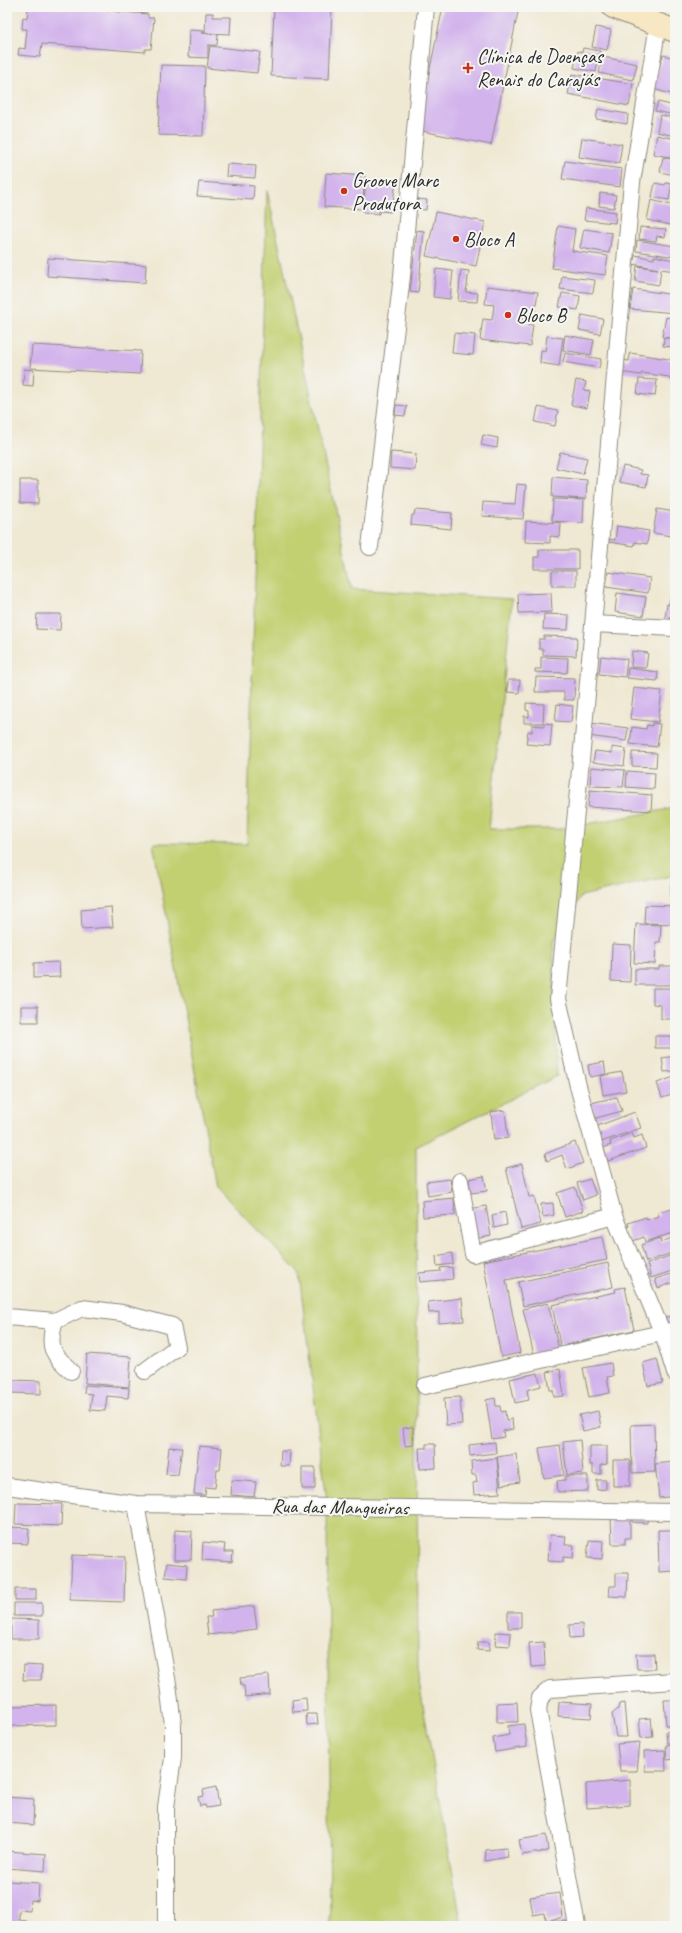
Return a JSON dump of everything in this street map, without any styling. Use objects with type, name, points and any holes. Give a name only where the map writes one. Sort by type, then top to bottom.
[{"type":"street","points":[[370,547],[402,276],[426,7]]},
{"type":"street","points":[[613,7],[667,28],[632,182],[558,999],[578,1086],[614,1216],[669,1332],[675,1373]]},
{"type":"street","points":[[593,624],[675,628]]},
{"type":"street","points":[[460,1181],[473,1254],[614,1216]]},
{"type":"street","points":[[7,1317],[55,1321],[82,1308],[122,1313],[172,1326],[177,1347],[145,1372]]},
{"type":"street","points":[[55,1321],[51,1335],[54,1355],[71,1371]]},
{"type":"street","points":[[425,1386],[669,1332]]},
{"type":"street","name":"Rua das Mangueiras","points":[[7,1486],[136,1504],[675,1512]]},
{"type":"street","points":[[136,1504],[168,1684],[173,1725],[173,1758],[166,1807],[166,1926]]},
{"type":"street","points":[[577,1926],[538,1710],[540,1698],[550,1689],[675,1681]]},
{"type":"green space","points":[[267,190],[352,589],[512,599],[489,829],[560,829],[675,808],[675,875],[581,896],[553,942],[557,1076],[416,1147],[418,1677],[462,1926],[330,1926],[327,1501],[299,1273],[216,1187],[153,843],[247,844]]},
{"type":"building","points":[[28,7],[56,7],[148,14],[148,18],[154,18],[151,49],[145,49],[145,52],[42,44],[40,57],[18,55],[19,48],[25,49],[27,29],[22,29],[23,17],[27,18]]},
{"type":"building","points":[[274,7],[332,7],[329,79],[271,76]]},
{"type":"building","name":"Clínica de Doenças Renais do Carajás","points":[[443,7],[519,7],[491,145],[417,130]]},
{"type":"building","points":[[206,13],[213,13],[213,17],[231,17],[230,34],[205,33]]},
{"type":"building","points":[[596,27],[611,30],[607,50],[592,47]]},
{"type":"building","points":[[189,30],[204,31],[204,33],[201,33],[218,34],[217,45],[208,45],[208,58],[188,57]]},
{"type":"building","points":[[210,46],[260,52],[257,73],[207,68]]},
{"type":"building","points":[[583,48],[600,51],[596,72],[574,68],[578,51],[582,52]]},
{"type":"building","points":[[663,55],[675,58],[675,95],[653,89]]},
{"type":"building","points":[[603,57],[637,64],[633,80],[599,73]]},
{"type":"building","points":[[161,65],[205,66],[203,136],[158,135]]},
{"type":"building","points":[[572,74],[633,84],[629,106],[568,94]]},
{"type":"building","points":[[658,102],[675,106],[675,115],[655,111]]},
{"type":"building","points":[[598,109],[628,114],[627,124],[596,119]]},
{"type":"building","points":[[660,115],[675,118],[675,136],[657,132]]},
{"type":"building","points":[[657,135],[675,139],[675,158],[653,154]]},
{"type":"building","points":[[582,138],[622,144],[619,163],[579,157]]},
{"type":"building","points":[[663,157],[675,160],[675,175],[660,172]]},
{"type":"building","points":[[565,161],[622,169],[620,187],[562,179]]},
{"type":"building","points":[[227,164],[256,166],[255,178],[226,176]]},
{"type":"building","name":"Groove Marc Produtora","points":[[326,173],[365,176],[362,209],[324,207]]},
{"type":"building","points":[[366,180],[396,183],[391,212],[379,211],[379,214],[363,212]]},
{"type":"building","points":[[199,182],[254,186],[253,200],[197,196]]},
{"type":"building","points":[[655,183],[665,185],[666,183],[672,184],[669,200],[652,197]]},
{"type":"building","points":[[600,193],[616,195],[614,208],[599,206]]},
{"type":"building","points":[[418,199],[427,200],[426,210],[417,209]]},
{"type":"building","points":[[651,200],[675,206],[675,226],[647,220]]},
{"type":"building","points":[[586,208],[616,212],[615,223],[584,220]]},
{"type":"building","name":"Bloco A","points":[[436,212],[485,222],[476,266],[426,256]]},
{"type":"building","points":[[558,226],[575,229],[572,251],[608,256],[605,275],[552,268]]},
{"type":"building","points":[[640,227],[666,229],[665,237],[657,236],[656,241],[639,239]]},
{"type":"building","points":[[584,229],[612,233],[609,253],[580,248]]},
{"type":"building","points":[[417,230],[424,231],[418,293],[410,292]]},
{"type":"building","points":[[637,240],[675,246],[675,257],[636,251]]},
{"type":"building","points":[[635,255],[654,259],[654,256],[675,260],[675,271],[661,269],[659,285],[635,281],[637,266],[658,269],[633,264]]},
{"type":"building","points":[[48,258],[146,265],[145,283],[47,276]]},
{"type":"building","points":[[436,269],[453,271],[450,299],[433,297]]},
{"type":"building","points":[[461,270],[469,271],[466,292],[478,293],[477,302],[458,301]]},
{"type":"building","points":[[562,276],[595,280],[593,293],[560,289]]},
{"type":"building","name":"Bloco B","points":[[487,286],[538,292],[535,311],[523,310],[522,324],[533,325],[530,346],[480,340],[483,319],[492,320],[494,305],[485,304]]},
{"type":"building","points":[[633,289],[675,295],[675,313],[630,309]]},
{"type":"building","points":[[562,293],[580,296],[578,310],[559,307]]},
{"type":"building","points":[[582,315],[603,319],[600,334],[579,330]]},
{"type":"building","points":[[666,317],[675,319],[675,339],[672,347],[663,346],[664,338],[669,338],[662,337]]},
{"type":"building","points":[[454,333],[475,335],[473,355],[452,353]]},
{"type":"building","points":[[565,335],[594,340],[591,355],[563,350]]},
{"type":"building","points":[[547,336],[563,338],[559,366],[540,363],[541,350],[545,351]]},
{"type":"building","points":[[32,345],[141,351],[140,374],[30,368]]},
{"type":"building","points":[[565,353],[601,359],[599,368],[563,362]]},
{"type":"building","points":[[630,353],[675,360],[675,380],[669,379],[669,377],[642,373],[641,375],[619,372],[621,360],[629,361]]},
{"type":"building","points":[[24,369],[34,370],[33,386],[23,385]]},
{"type":"building","points":[[639,379],[657,380],[655,396],[637,394]]},
{"type":"building","points":[[576,380],[586,382],[584,390],[590,391],[587,408],[571,405]]},
{"type":"building","points":[[396,405],[407,406],[405,416],[395,415]]},
{"type":"building","points":[[538,407],[558,411],[555,426],[535,422]]},
{"type":"building","points":[[483,435],[498,438],[497,448],[481,445]]},
{"type":"building","points":[[391,452],[416,454],[415,470],[390,468]]},
{"type":"building","points":[[560,452],[587,458],[583,474],[556,468]]},
{"type":"building","points":[[623,466],[641,470],[640,474],[648,475],[646,487],[619,482]]},
{"type":"building","points":[[553,477],[587,480],[586,499],[552,497]]},
{"type":"building","points":[[20,480],[38,480],[38,504],[20,503]]},
{"type":"building","points":[[517,484],[526,485],[523,519],[482,516],[483,502],[515,504]]},
{"type":"building","points":[[553,499],[584,500],[583,523],[552,521]]},
{"type":"building","points":[[657,509],[675,512],[671,536],[653,533]]},
{"type":"building","points":[[415,510],[452,513],[451,529],[411,525],[412,515],[414,515]]},
{"type":"building","points":[[526,521],[561,523],[560,537],[550,536],[550,543],[525,542]]},
{"type":"building","points":[[617,526],[649,531],[647,544],[635,542],[634,546],[609,542],[609,539],[615,540]]},
{"type":"building","points":[[539,550],[578,550],[578,569],[534,569],[534,557],[539,557]]},
{"type":"building","points":[[552,571],[576,571],[576,586],[552,586]]},
{"type":"building","points":[[608,572],[650,578],[648,593],[606,587]]},
{"type":"building","points":[[551,593],[552,612],[519,613],[518,594]]},
{"type":"building","points":[[617,593],[646,597],[643,616],[615,612]]},
{"type":"building","points":[[670,598],[675,599],[675,617],[670,616],[670,620],[665,619],[667,604],[669,605]]},
{"type":"building","points":[[37,614],[61,614],[60,630],[36,629]]},
{"type":"building","points":[[544,614],[569,615],[568,630],[543,629]]},
{"type":"building","points":[[544,636],[577,637],[576,656],[543,655],[543,649],[539,649],[539,639],[544,639]]},
{"type":"building","points":[[632,651],[648,653],[646,668],[631,667]]},
{"type":"building","points":[[601,656],[627,659],[625,677],[599,674]]},
{"type":"building","points":[[541,657],[568,658],[567,673],[535,672],[535,669],[541,669]]},
{"type":"building","points":[[628,668],[658,672],[657,681],[627,678]]},
{"type":"building","points":[[536,677],[575,678],[574,700],[564,700],[564,692],[535,692]]},
{"type":"building","points":[[508,680],[520,680],[519,693],[507,692]]},
{"type":"building","points":[[634,688],[662,691],[658,722],[630,719]]},
{"type":"building","points":[[526,703],[544,704],[543,723],[524,723],[524,716],[529,717],[529,711],[526,710]]},
{"type":"building","points":[[557,704],[573,706],[571,722],[555,721]]},
{"type":"building","points":[[544,723],[552,724],[550,746],[526,744],[528,731],[532,732],[532,725],[544,726]]},
{"type":"building","points":[[590,723],[628,728],[626,741],[588,736]]},
{"type":"building","points":[[652,723],[660,724],[657,747],[630,744],[632,727],[646,729],[647,725],[652,726]]},
{"type":"building","points":[[612,747],[626,749],[624,766],[593,762],[595,751],[612,753]]},
{"type":"building","points":[[632,752],[657,753],[656,767],[632,766]]},
{"type":"building","points":[[591,767],[625,770],[623,787],[590,786]]},
{"type":"building","points":[[627,771],[655,773],[654,789],[626,787]]},
{"type":"building","points":[[590,790],[652,795],[651,811],[588,807]]},
{"type":"building","points":[[671,884],[675,884],[675,899],[671,899]]},
{"type":"building","points":[[645,905],[675,906],[675,924],[644,923]]},
{"type":"building","points":[[111,907],[113,927],[82,929],[81,910]]},
{"type":"building","points":[[636,924],[661,925],[660,942],[656,942],[655,964],[634,963]]},
{"type":"building","points":[[612,944],[631,945],[630,982],[611,981]]},
{"type":"building","points":[[59,962],[60,977],[34,978],[34,963]]},
{"type":"building","points":[[659,966],[675,966],[675,985],[635,985],[635,969],[659,969]]},
{"type":"building","points":[[653,988],[675,988],[675,1005],[673,1005],[672,1019],[661,1019],[661,1005],[653,1004]]},
{"type":"building","points":[[21,1006],[38,1006],[38,1022],[21,1022]]},
{"type":"building","points":[[655,1036],[671,1036],[672,1048],[655,1048]]},
{"type":"building","points":[[675,1056],[675,1071],[664,1072],[662,1058]]},
{"type":"building","points":[[604,1062],[606,1074],[590,1077],[588,1065]]},
{"type":"building","points":[[622,1072],[626,1091],[603,1095],[600,1076]]},
{"type":"building","points":[[674,1077],[675,1094],[662,1098],[657,1083]]},
{"type":"building","points":[[617,1097],[622,1111],[596,1118],[591,1103]]},
{"type":"building","points":[[505,1110],[508,1138],[494,1140],[491,1112]]},
{"type":"building","points":[[635,1112],[641,1128],[601,1142],[595,1127]]},
{"type":"building","points":[[632,1133],[634,1138],[642,1135],[646,1148],[608,1161],[603,1148],[611,1145],[610,1141]]},
{"type":"building","points":[[575,1142],[583,1163],[567,1169],[562,1155],[547,1161],[545,1154]]},
{"type":"building","points":[[522,1164],[529,1197],[534,1196],[541,1224],[521,1229],[506,1168]]},
{"type":"building","points":[[484,1176],[487,1191],[471,1193],[469,1179]]},
{"type":"building","points":[[450,1179],[452,1192],[428,1196],[426,1182]]},
{"type":"building","points":[[590,1179],[596,1195],[583,1200],[577,1183]]},
{"type":"building","points":[[575,1187],[583,1211],[565,1217],[557,1193]]},
{"type":"building","points":[[454,1198],[455,1215],[423,1217],[422,1201]]},
{"type":"building","points":[[553,1203],[554,1215],[543,1217],[541,1204]]},
{"type":"building","points":[[486,1206],[491,1236],[474,1239],[469,1209]]},
{"type":"building","points":[[672,1208],[675,1216],[675,1232],[645,1242],[644,1237],[630,1242],[626,1228],[629,1226],[628,1223],[646,1217],[647,1220],[659,1216],[658,1212]]},
{"type":"building","points":[[505,1212],[507,1225],[494,1228],[492,1215]]},
{"type":"building","points":[[602,1237],[607,1260],[506,1280],[520,1353],[501,1357],[483,1261]]},
{"type":"building","points":[[675,1237],[675,1252],[646,1262],[641,1245],[660,1238],[661,1242]]},
{"type":"building","points":[[452,1253],[453,1264],[437,1266],[436,1256]]},
{"type":"building","points":[[675,1254],[675,1270],[651,1278],[647,1264]]},
{"type":"building","points":[[608,1263],[613,1287],[523,1306],[518,1282]]},
{"type":"building","points":[[452,1267],[453,1279],[420,1282],[419,1273],[441,1271],[440,1268]]},
{"type":"building","points":[[675,1273],[675,1282],[658,1288],[655,1279]]},
{"type":"building","points":[[625,1287],[634,1330],[566,1345],[566,1348],[561,1349],[552,1305],[616,1292],[615,1289]]},
{"type":"building","points":[[462,1298],[464,1321],[439,1323],[439,1312],[429,1313],[428,1302]]},
{"type":"building","points":[[548,1303],[559,1350],[534,1355],[523,1309]]},
{"type":"building","points":[[675,1314],[675,1325],[667,1328],[664,1318]]},
{"type":"building","points":[[87,1354],[131,1357],[129,1387],[85,1383]]},
{"type":"building","points":[[657,1359],[663,1383],[648,1386],[643,1363]]},
{"type":"building","points":[[611,1363],[613,1376],[607,1377],[610,1393],[589,1397],[583,1368]]},
{"type":"building","points":[[560,1369],[564,1396],[554,1397],[553,1390],[550,1390],[547,1372]]},
{"type":"building","points":[[538,1373],[541,1386],[527,1390],[529,1400],[515,1403],[510,1379]]},
{"type":"building","points":[[10,1380],[41,1381],[41,1394],[10,1393]]},
{"type":"building","points":[[85,1385],[129,1388],[128,1398],[107,1396],[105,1411],[90,1410],[92,1394],[84,1393]]},
{"type":"building","points":[[460,1397],[462,1424],[446,1425],[444,1398]]},
{"type":"building","points":[[495,1398],[496,1406],[500,1406],[501,1412],[505,1411],[506,1420],[512,1419],[513,1429],[503,1431],[504,1437],[492,1439],[486,1400]]},
{"type":"building","points":[[598,1411],[601,1427],[583,1431],[579,1415]]},
{"type":"building","points":[[654,1424],[655,1472],[632,1473],[631,1425]]},
{"type":"building","points":[[413,1427],[414,1445],[405,1446],[403,1428]]},
{"type":"building","points":[[580,1440],[583,1473],[567,1475],[563,1442]]},
{"type":"building","points":[[495,1442],[496,1453],[470,1456],[469,1445]]},
{"type":"building","points":[[426,1444],[435,1444],[436,1468],[420,1469],[419,1448],[426,1448]]},
{"type":"building","points":[[560,1445],[564,1475],[544,1478],[539,1448]]},
{"type":"building","points":[[199,1446],[222,1448],[220,1470],[217,1470],[215,1488],[206,1487],[205,1495],[194,1494]]},
{"type":"building","points":[[590,1446],[607,1446],[607,1464],[601,1465],[601,1474],[593,1474],[593,1465],[590,1465]]},
{"type":"building","points":[[169,1447],[182,1448],[178,1475],[166,1474]]},
{"type":"building","points":[[281,1451],[290,1451],[289,1466],[280,1466]]},
{"type":"building","points":[[516,1454],[520,1482],[501,1485],[497,1457]]},
{"type":"building","points":[[497,1458],[500,1493],[474,1495],[473,1483],[477,1482],[476,1475],[472,1475],[471,1461]]},
{"type":"building","points":[[613,1460],[630,1460],[630,1486],[613,1486]]},
{"type":"building","points":[[674,1462],[675,1496],[659,1498],[655,1464]]},
{"type":"building","points":[[302,1467],[315,1467],[315,1489],[302,1489]]},
{"type":"building","points":[[565,1476],[588,1476],[588,1491],[558,1492],[557,1481],[565,1480]]},
{"type":"building","points":[[232,1480],[256,1482],[254,1497],[231,1495]]},
{"type":"building","points":[[597,1480],[606,1480],[606,1489],[597,1490]]},
{"type":"building","points":[[16,1503],[62,1504],[61,1526],[15,1524]]},
{"type":"building","points":[[633,1513],[648,1514],[647,1523],[632,1522]]},
{"type":"building","points":[[611,1517],[630,1517],[630,1538],[625,1538],[625,1544],[612,1544]]},
{"type":"building","points":[[10,1527],[29,1528],[28,1544],[9,1543]]},
{"type":"building","points":[[175,1530],[192,1531],[191,1560],[174,1560]]},
{"type":"building","points":[[658,1530],[672,1530],[672,1537],[675,1537],[675,1571],[659,1572]]},
{"type":"building","points":[[550,1535],[566,1536],[565,1545],[574,1545],[573,1558],[563,1557],[563,1562],[548,1561]]},
{"type":"building","points":[[589,1540],[603,1541],[602,1559],[587,1558]]},
{"type":"building","points":[[203,1542],[225,1544],[224,1552],[233,1552],[232,1562],[202,1560]]},
{"type":"building","points":[[72,1555],[125,1557],[124,1602],[70,1600]]},
{"type":"building","points":[[167,1563],[187,1565],[186,1579],[165,1577]]},
{"type":"building","points":[[616,1573],[628,1573],[627,1597],[609,1596],[610,1586],[616,1586]]},
{"type":"building","points":[[15,1589],[36,1589],[36,1600],[15,1600]]},
{"type":"building","points":[[14,1603],[42,1603],[42,1616],[14,1616]]},
{"type":"building","points":[[254,1606],[257,1629],[208,1635],[206,1617],[212,1617],[211,1611]]},
{"type":"building","points":[[508,1612],[521,1612],[521,1628],[508,1628]]},
{"type":"building","points":[[11,1619],[39,1620],[39,1639],[11,1639]]},
{"type":"building","points":[[582,1624],[583,1637],[570,1638],[569,1625]]},
{"type":"building","points":[[496,1632],[511,1633],[510,1646],[495,1645]]},
{"type":"building","points":[[478,1642],[489,1642],[489,1651],[477,1650]]},
{"type":"building","points":[[544,1642],[545,1666],[531,1667],[529,1643]]},
{"type":"building","points":[[636,1654],[654,1654],[655,1669],[637,1669]]},
{"type":"building","points":[[24,1665],[42,1666],[41,1680],[23,1680]]},
{"type":"building","points":[[269,1675],[270,1694],[245,1697],[244,1686],[241,1686],[240,1678]]},
{"type":"building","points":[[306,1698],[307,1711],[293,1712],[292,1700]]},
{"type":"building","points":[[664,1700],[675,1700],[675,1725],[666,1725]]},
{"type":"building","points":[[517,1702],[518,1722],[497,1722],[497,1703]]},
{"type":"building","points":[[559,1702],[592,1704],[591,1718],[558,1716]]},
{"type":"building","points":[[624,1703],[627,1737],[616,1737],[612,1714],[618,1709],[619,1704]]},
{"type":"building","points":[[56,1705],[56,1725],[9,1726],[8,1706]]},
{"type":"building","points":[[306,1714],[317,1714],[318,1724],[307,1725]]},
{"type":"building","points":[[651,1718],[653,1737],[641,1738],[639,1719]]},
{"type":"building","points":[[524,1724],[527,1747],[495,1752],[493,1738],[509,1735],[508,1726]]},
{"type":"building","points":[[675,1730],[675,1743],[667,1743],[666,1731]]},
{"type":"building","points":[[640,1742],[637,1771],[620,1771],[617,1744]]},
{"type":"building","points":[[675,1744],[675,1759],[667,1760],[666,1745]]},
{"type":"building","points":[[665,1750],[666,1771],[645,1771],[644,1751]]},
{"type":"building","points":[[630,1780],[630,1805],[587,1808],[586,1784]]},
{"type":"building","points":[[216,1787],[219,1806],[206,1808],[205,1805],[200,1806],[198,1797],[204,1796],[203,1790]]},
{"type":"building","points":[[7,1797],[34,1799],[33,1825],[7,1823]]},
{"type":"building","points":[[546,1835],[548,1851],[522,1855],[519,1840]]},
{"type":"building","points":[[506,1848],[508,1857],[485,1861],[486,1850]]},
{"type":"building","points":[[7,1851],[46,1854],[45,1871],[7,1868]]},
{"type":"building","points":[[7,1881],[39,1883],[38,1901],[31,1900],[30,1911],[19,1910],[19,1920],[27,1921],[27,1926],[10,1926],[11,1920],[7,1920]]},
{"type":"building","points":[[560,1893],[563,1917],[546,1921],[545,1913],[533,1915],[530,1897]]},
{"type":"building","points":[[566,1921],[567,1926],[543,1926],[543,1924]]},
{"type":"place","name":"Clínica de Doenças Renais do Carajás","points":[[468,68]]},
{"type":"place","name":"Groove Marc Produtora","points":[[344,191]]},
{"type":"place","name":"Bloco A","points":[[456,239]]},
{"type":"place","name":"Bloco B","points":[[508,315]]}]
